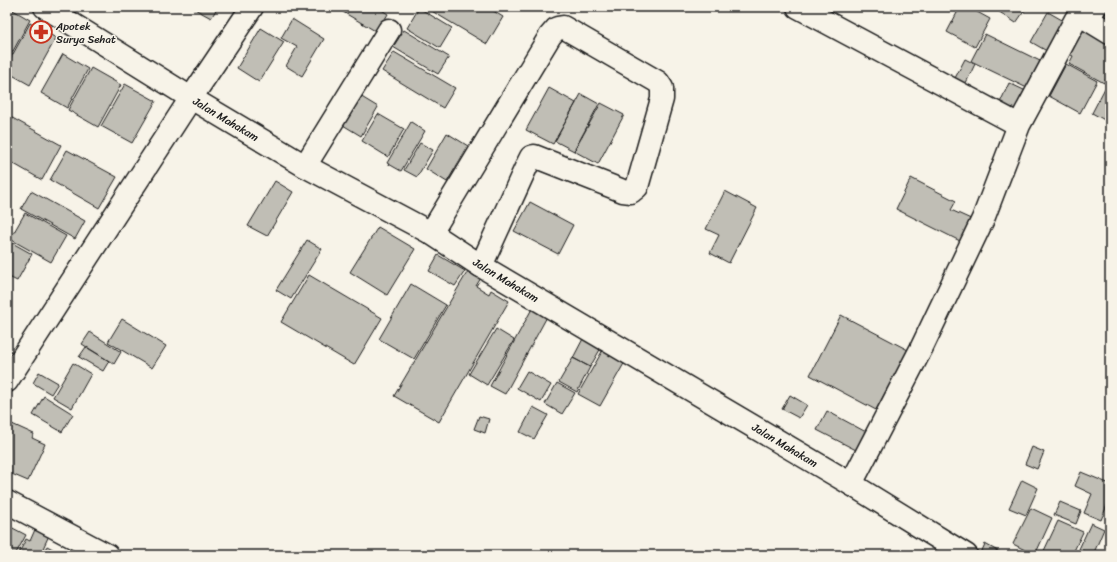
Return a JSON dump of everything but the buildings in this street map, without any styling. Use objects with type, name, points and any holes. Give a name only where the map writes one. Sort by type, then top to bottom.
[{"type":"street","name":"Jalan Mahakam","points":[[45,7],[304,166],[431,233],[481,266],[851,484],[966,555]]},
{"type":"street","points":[[7,381],[252,7]]},
{"type":"street","points":[[798,7],[1019,125]]},
{"type":"street","points":[[851,484],[921,349],[983,219],[1019,125],[1076,19],[1082,18],[1101,21]]},
{"type":"street","points":[[431,233],[550,36],[557,28],[562,27],[658,82],[662,88],[662,99],[638,187],[631,192],[623,191],[532,156],[481,266]]},
{"type":"street","points":[[304,166],[389,30]]},
{"type":"street","points":[[7,502],[107,555]]},
{"type":"place","name":"Apotek Surya Sehat","points":[[41,32]]}]
